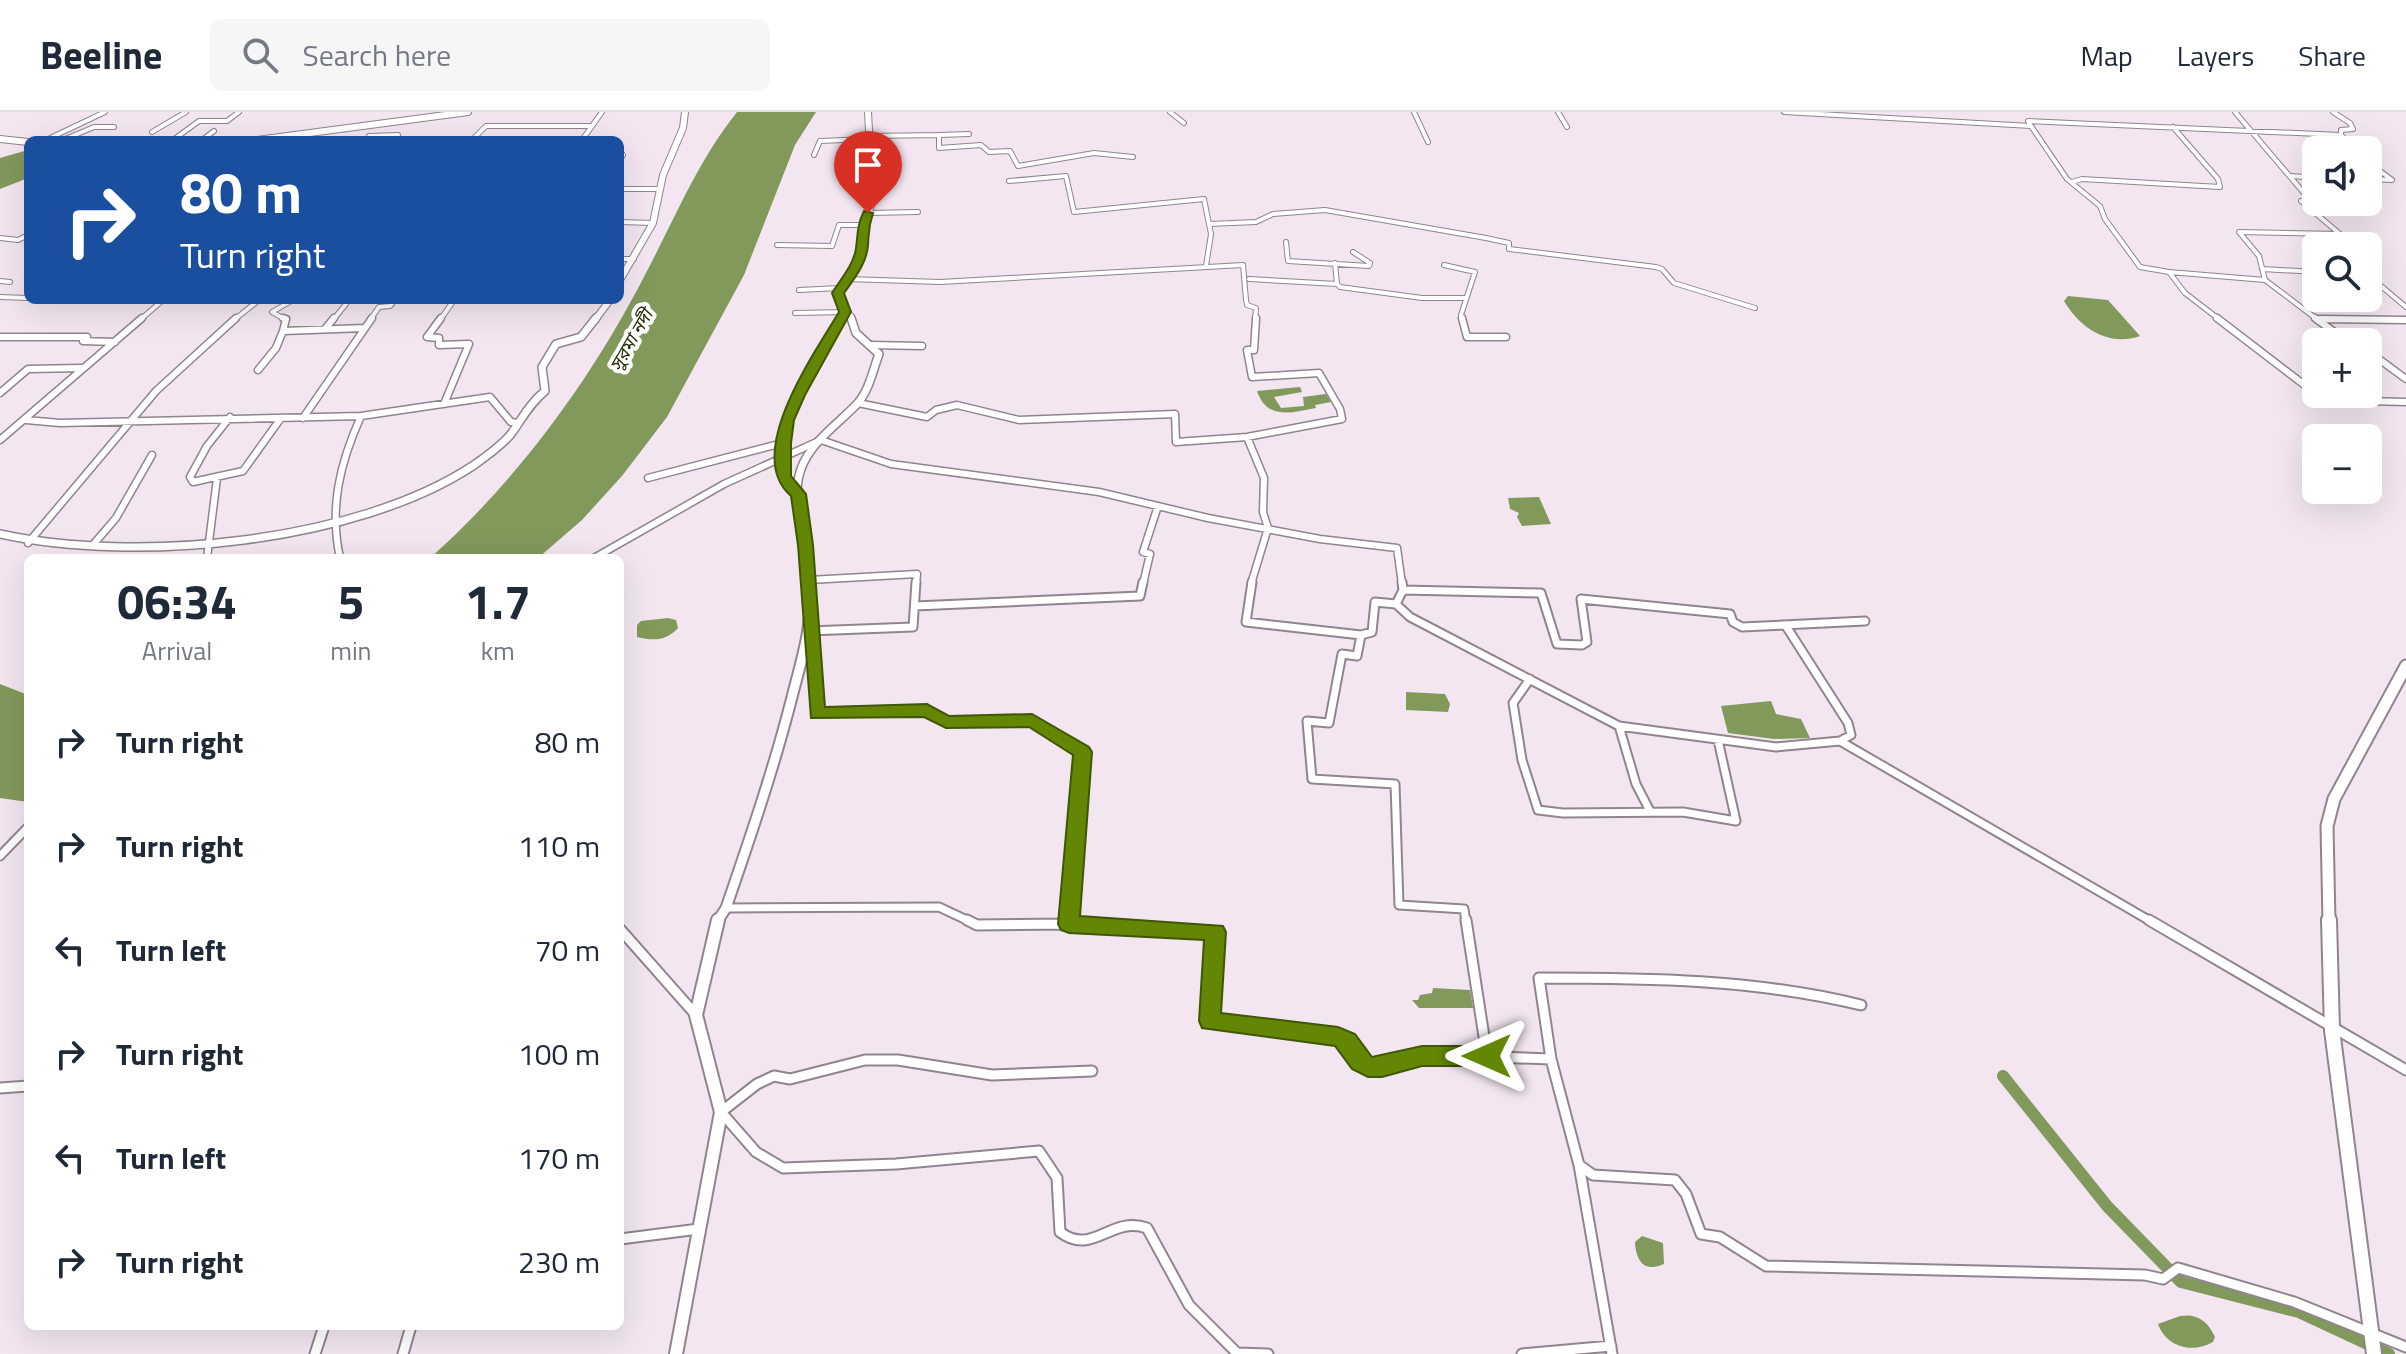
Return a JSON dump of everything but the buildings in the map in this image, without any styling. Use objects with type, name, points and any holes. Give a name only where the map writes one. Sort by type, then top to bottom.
[{"type":"main road","points":[[2374,1354],[2332,1030],[2327,826],[2334,799],[2406,666]]},
{"type":"street","points":[[54,136],[105,112]]},
{"type":"street","points":[[152,132],[186,112]]},
{"type":"street","points":[[178,136],[199,121],[227,121],[239,112]]},
{"type":"street","points":[[286,136],[468,112]]},
{"type":"street","points":[[585,136],[602,112]]},
{"type":"street","points":[[624,274],[653,223],[659,189],[683,128],[685,112]]},
{"type":"street","points":[[798,494],[788,486],[782,457],[787,420],[845,312],[838,293],[862,247],[863,225],[872,193],[862,178],[861,169],[870,150],[868,112]]},
{"type":"street","points":[[1170,112],[1184,123]]},
{"type":"street","points":[[1414,112],[1428,142]]},
{"type":"street","points":[[1558,112],[1567,127]]},
{"type":"street","points":[[1784,112],[2341,135],[2341,130],[2353,129],[2350,123],[2333,112]]},
{"type":"street","points":[[1917,112],[1919,119]]},
{"type":"street","points":[[2023,112],[2072,182],[2100,206],[2105,219],[2140,267],[2265,280],[2331,328]]},
{"type":"street","points":[[2235,112],[2309,199],[2301,201],[2340,234],[2239,232],[2259,256],[2265,280]]},
{"type":"street","points":[[389,135],[402,121]]},
{"type":"street","points":[[475,136],[486,126],[591,126]]},
{"type":"street","points":[[73,136],[94,127],[114,127]]},
{"type":"street","points":[[2072,182],[2082,179],[2157,186],[2220,187],[2218,179],[2173,127]]},
{"type":"street","points":[[207,136],[214,131]]},
{"type":"street","points":[[310,136],[314,132]]},
{"type":"street","points":[[814,155],[820,141],[969,134]]},
{"type":"street","points":[[369,136],[398,135]]},
{"type":"street","points":[[939,135],[939,148],[981,145],[989,152],[1010,151],[1018,166],[1089,155],[1124,153],[1133,157]]},
{"type":"street","points":[[0,139],[24,142]]},
{"type":"street","points":[[2382,172],[2392,180],[2382,180]]},
{"type":"street","points":[[1009,181],[1066,176],[1074,212],[1204,199],[1211,234],[1206,266]]},
{"type":"street","points":[[2292,176],[2302,177]]},
{"type":"street","points":[[624,189],[659,189]]},
{"type":"street","points":[[868,213],[918,212]]},
{"type":"street","points":[[1209,224],[1256,222],[1273,214],[1336,212],[1486,238],[1528,252],[1656,267],[1662,269],[1674,283],[1755,308]]},
{"type":"street","points":[[624,222],[653,223]]},
{"type":"street","points":[[777,245],[832,246],[839,225],[863,225]]},
{"type":"street","points":[[0,238],[18,240],[24,237]]},
{"type":"street","points":[[1286,242],[1288,261],[1369,266],[1370,263],[1353,252]]},
{"type":"street","points":[[788,254],[791,245]]},
{"type":"street","points":[[624,259],[634,259]]},
{"type":"street","points":[[1335,263],[1337,284]]},
{"type":"street","points":[[847,279],[940,282],[1243,265],[1249,279],[1245,300],[1247,305],[1256,308],[1254,350],[1247,350],[1252,377],[1319,373],[1340,409],[1342,419],[1247,437],[1176,442],[1175,414],[1053,416],[1022,420],[944,405],[938,406],[927,417],[858,403]]},
{"type":"street","points":[[1444,265],[1475,272],[1461,315],[1467,337],[1506,337]]},
{"type":"street","points":[[2262,269],[2302,271]]},
{"type":"street","points":[[2169,272],[2185,293],[2324,400],[2406,402]]},
{"type":"street","points":[[1249,279],[1337,284],[1340,287],[1422,298],[1465,298]]},
{"type":"street","points":[[0,281],[10,282]]},
{"type":"street","points":[[2382,287],[2406,307]]},
{"type":"street","points":[[799,290],[840,288]]},
{"type":"street","points":[[0,297],[24,298]]},
{"type":"street","points":[[0,440],[158,304]]},
{"type":"street","points":[[28,543],[130,421],[184,365],[253,304]]},
{"type":"street","points":[[258,370],[276,348],[286,319],[272,312],[286,304]]},
{"type":"street","points":[[325,329],[346,304]]},
{"type":"street","points":[[303,418],[379,307],[392,304]]},
{"type":"street","points":[[444,404],[469,344],[439,345],[439,338],[427,337],[451,304]]},
{"type":"street","points":[[0,534],[28,543],[92,546],[211,542],[334,521],[394,506],[447,481],[491,452],[518,423],[534,399],[545,391],[542,367],[556,344],[581,337],[607,304]]},
{"type":"street","points":[[696,1015],[718,919],[726,908],[791,706],[809,631],[812,607],[797,483],[804,461],[858,403],[879,354],[856,333],[849,312],[795,313]]},
{"type":"street","points":[[2320,319],[2406,320]]},
{"type":"street","points":[[283,331],[364,328]]},
{"type":"street","points":[[0,337],[87,337],[83,341],[115,342]]},
{"type":"street","points":[[869,345],[922,346]]},
{"type":"street","points":[[2382,361],[2406,379]]},
{"type":"street","points":[[0,393],[28,369],[82,368]]},
{"type":"street","points":[[26,420],[361,416],[491,397],[511,422],[518,423]]},
{"type":"street","points":[[339,554],[334,521],[338,471],[345,447],[361,416]]},
{"type":"street","points":[[230,417],[207,446],[189,479],[196,482],[246,469],[281,418]]},
{"type":"street","points":[[1247,437],[1253,459],[1263,474],[1261,513],[1268,528],[1252,579],[1246,622],[1361,635],[1372,632],[1375,602],[1396,604],[1410,617],[1619,726],[1776,747],[1840,741],[1851,735],[1848,723],[1786,626]]},
{"type":"street","points":[[601,554],[724,484],[821,440],[891,464],[1099,492],[1320,539],[1397,548],[1403,590],[1396,604]]},
{"type":"street","points":[[648,478],[783,443]]},
{"type":"street","points":[[92,546],[116,518],[152,455]]},
{"type":"street","points":[[208,554],[217,478]]},
{"type":"street","points":[[915,606],[1140,596],[1150,554],[1143,552],[1158,506]]},
{"type":"street","points":[[809,580],[917,574],[913,627],[809,631]]},
{"type":"street","points":[[1403,590],[1541,593],[1557,644],[1582,645],[1587,642],[1581,599],[1730,614],[1733,622],[1742,627],[1865,621]]},
{"type":"street","points":[[809,631],[817,713],[927,711],[946,722],[1032,721],[1083,752],[1069,924]]},
{"type":"street","points":[[1361,635],[1357,656],[1342,654],[1329,723],[1307,721],[1312,779],[1395,784],[1399,905],[1464,909],[1487,1056]]},
{"type":"street","points":[[1530,679],[1513,703],[1522,760],[1538,810],[1611,814],[1683,812],[1736,821],[1718,740]]},
{"type":"street","points":[[1619,726],[1636,784],[1650,811]]},
{"type":"street","points":[[1840,741],[2332,1030],[2406,1070]]},
{"type":"street","points":[[0,856],[24,831]]},
{"type":"street","points":[[726,908],[939,907],[977,925],[1069,924],[1215,932],[1210,1021],[1338,1036],[1347,1041],[1360,1062],[1368,1067],[1382,1067],[1422,1056],[1551,1059]]},
{"type":"street","points":[[624,934],[696,1015],[721,1112],[676,1354]]},
{"type":"street","points":[[1522,1354],[1611,1350],[1579,1165],[1551,1059],[1539,978],[1688,978],[1822,994],[1861,1005]]},
{"type":"street","points":[[721,1112],[757,1084],[774,1076],[790,1079],[865,1060],[898,1060],[992,1075],[1092,1071]]},
{"type":"street","points":[[0,1088],[24,1086]]},
{"type":"street","points":[[721,1112],[760,1155],[783,1168],[896,1164],[1039,1151],[1053,1166],[1061,1190],[1060,1232],[1067,1240],[1079,1243],[1093,1240],[1118,1225],[1141,1224],[1147,1228],[1189,1305],[1237,1353],[1268,1354]]},
{"type":"street","points":[[1579,1165],[1593,1175],[1675,1180],[1686,1194],[1701,1234],[1720,1237],[1766,1266],[2145,1275],[2163,1279],[2178,1268],[2249,1287],[2372,1329],[2406,1347]]},
{"type":"street","points":[[624,1238],[699,1229]]},
{"type":"street","points":[[315,1354],[323,1330]]},
{"type":"street","points":[[403,1354],[410,1330]]},
{"type":"water","name":"সুরমা নদী","points":[[737,112],[816,112],[795,145],[744,275],[667,417],[622,476],[582,520],[543,554],[434,554],[494,495],[578,388],[626,311],[699,169]]},
{"type":"water","points":[[24,151],[24,180],[0,189],[0,158]]},
{"type":"water","points":[[2068,296],[2108,300],[2140,336],[2117,339],[2096,333],[2071,311],[2064,301]]},
{"type":"water","points":[[1300,387],[1302,392],[1274,397],[1281,408],[1304,406],[1303,397],[1326,394],[1331,402],[1297,412],[1280,412],[1267,407],[1257,391]]},
{"type":"water","points":[[1539,497],[1551,524],[1522,526],[1517,517],[1519,513],[1510,509],[1508,498]]},
{"type":"water","points":[[676,620],[678,628],[669,635],[654,639],[637,637],[637,625],[641,621]]},
{"type":"water","points":[[0,684],[24,693],[24,801],[0,798]]},
{"type":"water","points":[[1406,692],[1445,694],[1450,704],[1448,712],[1406,710]]},
{"type":"water","points":[[1771,701],[1776,714],[1801,719],[1810,738],[1774,739],[1728,733],[1721,706]]},
{"type":"water","points":[[1433,988],[1470,990],[1473,1008],[1419,1008],[1412,1000],[1432,993]]},
{"type":"water","points":[[1642,1236],[1663,1243],[1664,1264],[1651,1267],[1642,1264],[1635,1242]]},
{"type":"water","points":[[2180,1316],[2197,1317],[2205,1323],[2215,1337],[2213,1342],[2189,1348],[2167,1338],[2158,1324]]},
{"type":"waterway","points":[[2003,1076],[2107,1206],[2181,1282],[2299,1312],[2389,1354]]},
{"type":"route","points":[[868,213],[861,232],[862,247],[855,268],[838,293],[845,312],[798,395],[787,420],[783,443],[784,476],[788,486],[798,494],[806,545],[812,607],[809,631],[817,713],[927,711],[946,722],[1032,721],[1083,752],[1069,924],[1215,932],[1210,1021],[1338,1036],[1347,1041],[1360,1062],[1368,1067],[1382,1067],[1422,1056],[1487,1056]]}]
